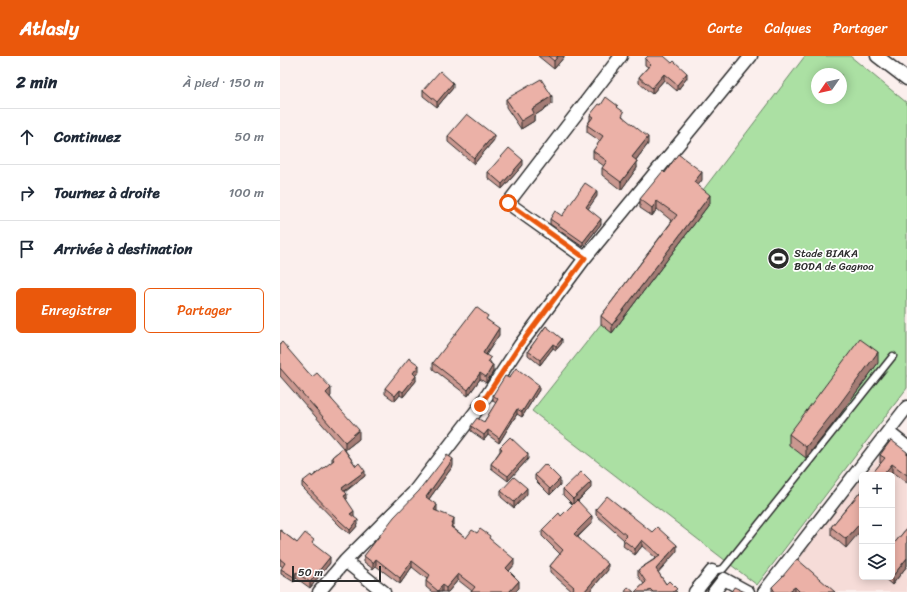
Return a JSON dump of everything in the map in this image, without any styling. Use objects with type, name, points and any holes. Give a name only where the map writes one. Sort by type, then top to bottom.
[{"type":"street","points":[[585,258],[508,203],[621,56]]},
{"type":"street","points":[[320,592],[345,561],[413,494],[480,406],[520,345],[585,258],[751,56]]},
{"type":"street","points":[[877,56],[907,79]]},
{"type":"street","points":[[764,592],[907,407]]},
{"type":"street","points":[[888,432],[907,447]]},
{"type":"street","points":[[345,561],[384,592]]},
{"type":"street","points":[[695,592],[720,573]]},
{"type":"street","points":[[714,592],[720,573]]},
{"type":"street","points":[[720,573],[748,592]]},
{"type":"lane","points":[[720,573],[893,356]]},
{"type":"shaded area","points":[[890,444],[907,458],[907,592],[770,592],[859,482],[859,580],[895,580],[895,472],[867,472]]},
{"type":"green space","name":"Stade BIAKA BODA de Gagnoa","points":[[805,56],[850,56],[907,103],[907,388],[757,585],[532,411],[601,324]]},
{"type":"building","points":[[548,56],[558,56],[554,61]]},
{"type":"building","points":[[648,56],[664,56],[672,63],[674,61],[687,73],[677,85],[664,74],[652,88],[639,77],[651,64],[645,59]]},
{"type":"building","points":[[440,71],[453,83],[437,102],[423,90]]},
{"type":"building","points":[[541,79],[552,96],[532,109],[534,113],[521,121],[506,99]]},
{"type":"building","points":[[606,97],[624,112],[622,116],[648,137],[632,157],[637,161],[621,182],[602,168],[607,161],[593,151],[603,136],[587,125],[593,117],[590,115],[599,104],[601,105]]},
{"type":"building","points":[[467,114],[494,135],[474,158],[448,136]]},
{"type":"building","points":[[509,148],[523,160],[502,184],[488,172]]},
{"type":"building","points":[[678,154],[702,172],[694,182],[710,195],[612,325],[601,316],[677,215],[657,201],[652,208],[640,199],[663,171],[665,173]]},
{"type":"building","points":[[585,183],[597,191],[586,207],[601,219],[583,242],[550,219],[555,211],[562,216]]},
{"type":"building","points":[[476,307],[488,316],[486,319],[499,328],[483,353],[491,358],[488,362],[493,365],[486,377],[480,373],[468,390],[433,363]]},
{"type":"building","points":[[546,326],[562,339],[556,346],[553,344],[540,360],[528,351]]},
{"type":"building","points":[[860,339],[878,352],[806,447],[789,434]]},
{"type":"building","points":[[282,342],[312,377],[317,373],[331,388],[326,393],[359,430],[345,442],[280,368],[280,344]]},
{"type":"building","points":[[409,358],[419,365],[413,373],[416,376],[403,392],[400,390],[395,396],[385,388]]},
{"type":"building","points":[[516,368],[539,385],[522,412],[517,409],[499,438],[488,430],[484,435],[471,426],[477,418],[484,422],[498,399],[493,395],[505,376],[509,378]]},
{"type":"building","points":[[510,437],[528,454],[508,476],[491,464],[502,449],[500,447]]},
{"type":"building","points":[[891,440],[907,452],[907,475],[892,464],[885,472],[873,472],[885,458],[880,455]]},
{"type":"building","points":[[343,448],[356,466],[359,463],[365,471],[342,488],[347,494],[344,496],[354,511],[350,514],[358,520],[350,530],[302,482],[311,475],[312,477],[334,460],[332,457]]},
{"type":"building","points":[[447,455],[453,459],[426,497],[437,505],[434,510],[454,518],[451,527],[466,538],[472,530],[477,533],[480,529],[490,536],[489,538],[514,559],[506,568],[519,581],[509,592],[471,592],[475,587],[458,574],[446,588],[442,585],[438,591],[426,581],[430,575],[412,561],[400,578],[376,559],[373,563],[364,556],[394,517],[419,491]]},
{"type":"building","points":[[545,464],[560,479],[550,489],[535,475]]},
{"type":"building","points":[[581,472],[591,482],[573,499],[563,489]]},
{"type":"building","points":[[514,477],[527,488],[514,502],[501,491]]},
{"type":"building","points":[[859,494],[859,524],[846,539],[831,527]]},
{"type":"building","points":[[607,496],[652,532],[657,527],[677,545],[656,569],[666,584],[669,581],[677,589],[673,592],[653,592],[650,589],[648,592],[635,592],[646,582],[638,570],[660,556],[642,540],[635,549],[623,540],[627,536],[596,509]]},
{"type":"building","points":[[577,500],[592,516],[574,534],[608,564],[584,592],[578,592],[573,589],[574,587],[550,566],[563,550],[542,530],[559,513],[561,516]]},
{"type":"building","points":[[907,528],[907,558],[895,573],[895,544]]},
{"type":"building","points":[[280,530],[297,543],[305,533],[314,540],[312,543],[330,557],[310,582],[296,572],[294,577],[281,569],[285,563],[280,559]]},
{"type":"building","points":[[797,559],[835,592],[800,592],[795,587],[788,592],[775,592],[772,587]]},
{"type":"building","points":[[628,587],[634,592],[625,592]]},
{"type":"building","points":[[734,587],[745,592],[731,592]]},
{"type":"place","name":"Stade BIAKA BODA de Gagnoa","points":[[778,259]]},
{"type":"route","points":[[480,406],[520,345],[585,258],[508,203]]}]
